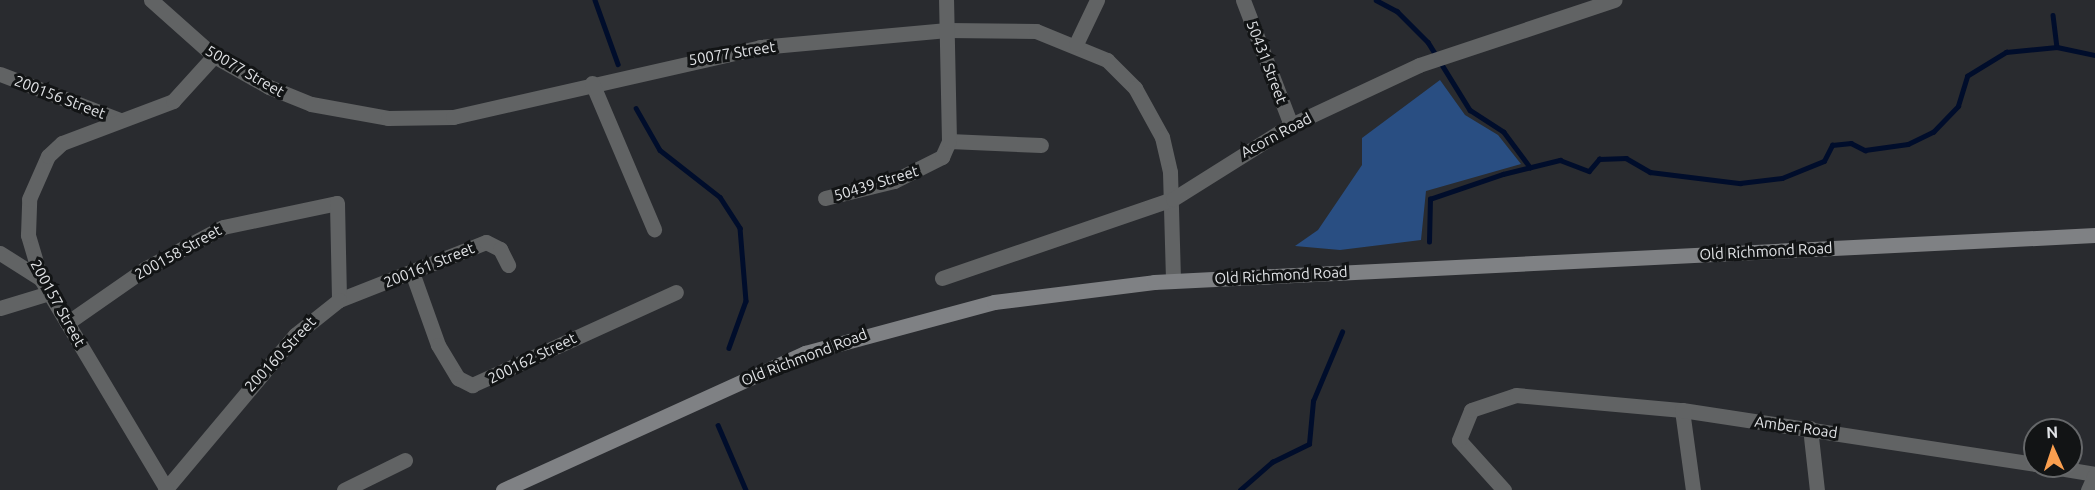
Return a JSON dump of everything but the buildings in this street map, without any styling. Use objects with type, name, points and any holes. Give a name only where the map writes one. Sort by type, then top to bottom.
[{"type":"street","name":"50077 Street","points":[[151,0],[214,56],[303,101],[388,118],[453,117],[592,83],[760,47],[947,30],[1036,31],[1076,44],[1107,60],[1135,88],[1162,137],[1173,199],[1173,281]]},
{"type":"street","points":[[946,0],[949,141],[1041,145]]},
{"type":"street","points":[[1076,44],[1097,0]]},
{"type":"street","name":"50431 Street","points":[[1243,0],[1291,125]]},
{"type":"street","name":"Acorn Road","points":[[942,278],[1173,199],[1291,125],[1419,65],[1560,7],[1614,0]]},
{"type":"street","name":"200157 Street","points":[[165,489],[41,279],[28,236],[35,178],[62,143],[173,101],[214,56]]},
{"type":"street","name":"200156 Street","points":[[0,74],[120,120]]},
{"type":"street","points":[[592,83],[654,229]]},
{"type":"street","name":"50439 Street","points":[[825,198],[926,168],[942,157],[949,141]]},
{"type":"street","name":"200158 Street","points":[[67,323],[146,268],[223,227],[337,203],[339,300]]},
{"type":"street","name":"Old Richmond Road","points":[[503,490],[745,378],[872,332],[994,302],[1173,281],[2095,235]]},
{"type":"street","name":"200161 Street","points":[[339,300],[413,275],[486,242],[500,249],[508,265]]},
{"type":"street","points":[[0,253],[41,279]]},
{"type":"street","name":"200162 Street","points":[[413,275],[438,345],[458,378],[472,385],[676,292]]},
{"type":"street","points":[[0,308],[49,293]]},
{"type":"street","name":"200160 Street","points":[[165,489],[294,335],[339,300]]},
{"type":"street","name":"Amber Road","points":[[1504,490],[1464,451],[1459,440],[1464,416],[1489,400],[1556,395],[1810,428],[2023,462]]},
{"type":"street","points":[[1682,410],[1693,490]]},
{"type":"street","points":[[1810,428],[1817,490]]},
{"type":"street","points":[[344,490],[405,460]]},
{"type":"street","points":[[2088,490],[2095,474]]},
{"type":"shaded area","points":[[1440,80],[1465,115],[1498,135],[1521,164],[1426,191],[1421,240],[1340,250],[1295,246],[1318,230],[1362,165],[1362,138]]},
{"type":"waterway","points":[[595,0],[618,64]]},
{"type":"waterway","points":[[1376,0],[1397,11],[1428,42],[1470,110],[1504,132],[1530,167]]},
{"type":"waterway","points":[[2053,15],[2057,47]]},
{"type":"waterway","points":[[1429,242],[1430,199],[1503,174],[1560,160],[1589,171],[1599,159],[1626,158],[1650,172],[1740,183],[1782,178],[1824,161],[1832,145],[1851,143],[1865,150],[1908,144],[1933,132],[1958,106],[1967,76],[2006,52],[2057,47],[2095,55]]},
{"type":"waterway","points":[[636,108],[660,150],[720,197],[740,228],[746,301],[729,348]]},
{"type":"waterway","points":[[1240,490],[1272,462],[1309,444],[1313,401],[1342,332]]},
{"type":"waterway","points":[[718,425],[746,490]]}]
